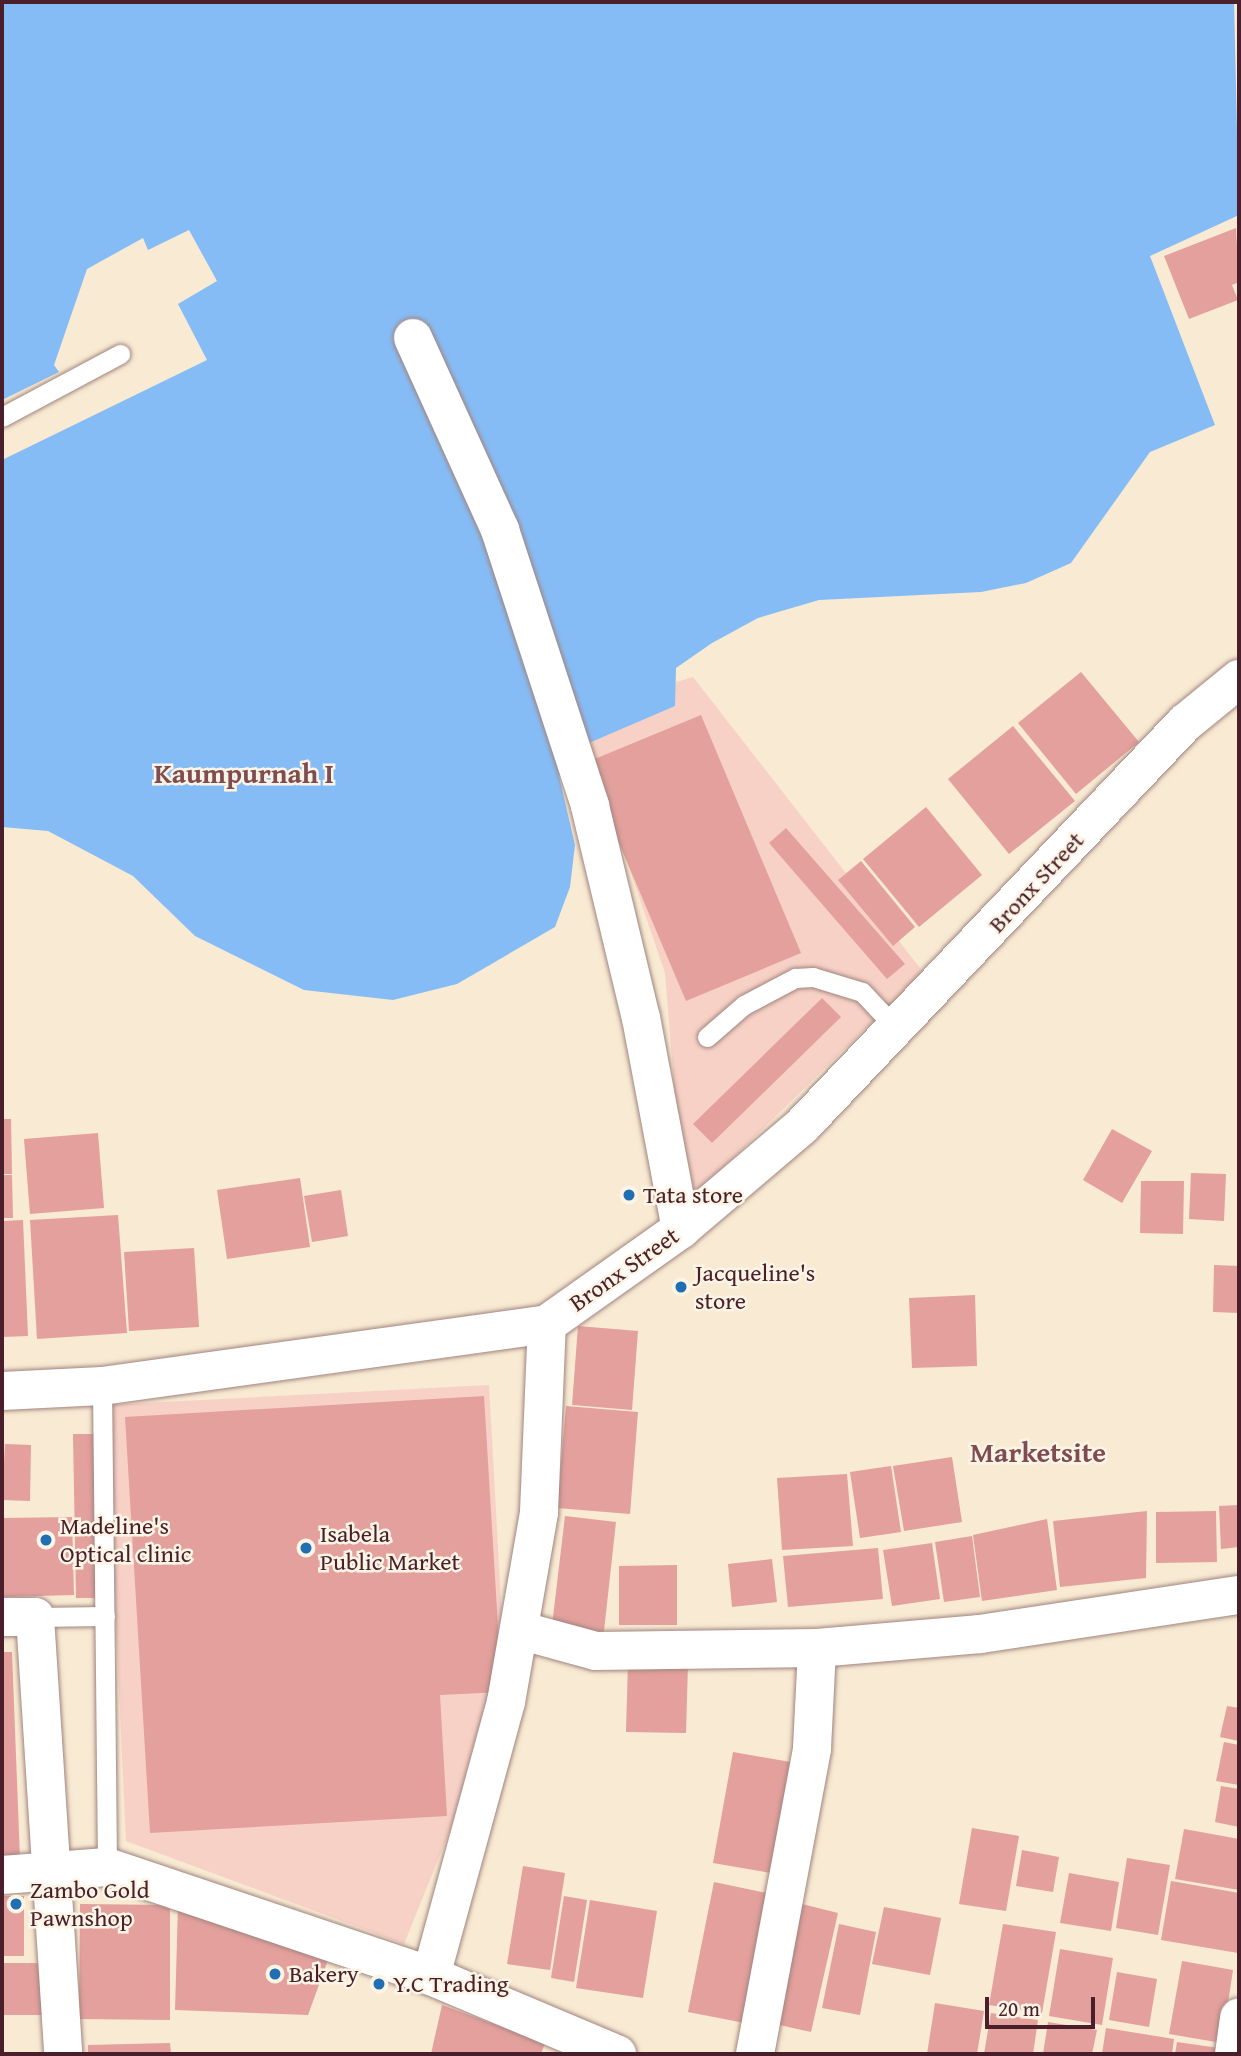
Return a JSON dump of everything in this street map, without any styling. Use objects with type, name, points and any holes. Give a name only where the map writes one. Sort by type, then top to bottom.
[{"type":"street","points":[[414,338],[500,530],[590,806],[641,1018],[681,1229]]},
{"type":"street","name":"Bronx Street","points":[[2,1391],[102,1386],[547,1324],[681,1229],[802,1126],[1185,723],[1239,679]]},
{"type":"street","points":[[431,1976],[506,1702],[519,1630],[539,1512],[547,1324]]},
{"type":"street","points":[[519,1630],[596,1651],[817,1648],[980,1634],[1239,1595]]},
{"type":"street","points":[[18,1617],[52,1871],[63,2054]]},
{"type":"street","points":[[754,2054],[812,1748],[817,1648]]},
{"type":"street","points":[[2,1875],[107,1867],[431,1976],[611,2054]]},
{"type":"street","points":[[1234,2054],[1239,2017]]},
{"type":"lane","points":[[2,416],[120,354]]},
{"type":"lane","points":[[707,1037],[744,1005],[795,978],[813,977],[862,992],[897,1029]]},
{"type":"lane","points":[[102,1386],[107,1867]]},
{"type":"lane","points":[[18,1617],[105,1616]]},
{"type":"shaded area","points":[[693,677],[923,972],[684,1206],[665,973],[576,712]]},
{"type":"shaded area","name":"Isabela Public Market","points":[[489,1385],[506,1692],[404,1944],[126,1841],[106,1405]]},
{"type":"water","points":[[2,2],[1234,2],[1239,215],[1150,256],[1215,425],[1150,452],[1071,563],[1026,583],[981,592],[819,600],[758,618],[712,643],[676,668],[675,706],[568,752],[559,776],[575,845],[570,887],[555,927],[457,984],[393,1000],[304,990],[195,936],[133,876],[48,831],[2,827]]},
{"type":"pier","points":[[189,230],[217,281],[178,304],[207,360],[2,460],[2,400],[59,372],[54,365],[87,269],[143,238],[148,250]]},
{"type":"building","points":[[1236,228],[1239,282],[1232,285],[1238,300],[1189,319],[1164,256]]},
{"type":"building","points":[[1081,672],[1139,742],[1076,794],[1018,723]]},
{"type":"building","points":[[701,715],[801,953],[686,1001],[585,763]]},
{"type":"building","points":[[1013,726],[1075,801],[1009,854],[948,779]]},
{"type":"building","points":[[926,807],[982,875],[919,927],[863,859]]},
{"type":"building","points":[[786,828],[905,964],[887,979],[769,843]]},
{"type":"building","points":[[861,861],[915,927],[893,946],[838,880]]},
{"type":"building","points":[[822,998],[841,1017],[712,1143],[693,1124]]},
{"type":"building","points":[[2,1119],[11,1119],[12,1174],[2,1174]]},
{"type":"building","points":[[1112,1129],[1152,1151],[1122,1203],[1083,1180]]},
{"type":"building","points":[[98,1133],[104,1208],[30,1214],[24,1139]]},
{"type":"building","points":[[1191,1173],[1226,1174],[1224,1221],[1189,1219]]},
{"type":"building","points":[[2,1175],[12,1175],[13,1218],[2,1218]]},
{"type":"building","points":[[300,1178],[310,1247],[227,1259],[217,1190]]},
{"type":"building","points":[[1141,1181],[1184,1181],[1183,1234],[1140,1233]]},
{"type":"building","points":[[341,1190],[348,1236],[312,1242],[304,1196]]},
{"type":"building","points":[[118,1215],[127,1333],[37,1339],[30,1220]]},
{"type":"building","points":[[23,1220],[28,1336],[2,1337],[2,1221]]},
{"type":"building","points":[[194,1248],[199,1327],[129,1331],[124,1252]]},
{"type":"building","points":[[1214,1265],[1239,1266],[1239,1313],[1213,1312]]},
{"type":"building","points":[[975,1295],[977,1366],[912,1368],[909,1298]]},
{"type":"building","points":[[578,1326],[638,1331],[632,1410],[572,1405]]},
{"type":"building","name":"Isabela Public Market","points":[[484,1396],[502,1692],[440,1695],[447,1816],[150,1833],[125,1417]]},
{"type":"building","points":[[566,1406],[638,1412],[630,1514],[557,1508]]},
{"type":"building","points":[[73,1434],[95,1434],[98,1598],[76,1598]]},
{"type":"building","points":[[5,1444],[31,1445],[30,1501],[2,1500]]},
{"type":"building","points":[[952,1457],[962,1522],[904,1531],[893,1466]]},
{"type":"building","points":[[891,1466],[901,1532],[860,1538],[850,1472]]},
{"type":"building","points":[[847,1474],[853,1546],[782,1550],[777,1478]]},
{"type":"building","points":[[1239,1505],[1239,1547],[1221,1549],[1219,1506]]},
{"type":"building","points":[[1147,1511],[1146,1578],[1060,1587],[1053,1521]]},
{"type":"building","points":[[1216,1511],[1217,1562],[1156,1563],[1156,1512]]},
{"type":"building","points":[[565,1516],[616,1522],[603,1640],[551,1634]]},
{"type":"building","points":[[72,1517],[74,1595],[2,1597],[2,1518]]},
{"type":"building","points":[[1047,1519],[1057,1590],[982,1601],[973,1535]]},
{"type":"building","points":[[972,1536],[980,1597],[944,1602],[935,1542]]},
{"type":"building","points":[[932,1543],[940,1599],[892,1606],[883,1550]]},
{"type":"building","points":[[878,1548],[883,1599],[788,1607],[783,1556]]},
{"type":"building","points":[[772,1559],[777,1602],[732,1607],[728,1564]]},
{"type":"building","points":[[677,1565],[677,1625],[619,1625],[619,1566]]},
{"type":"building","points":[[2,1652],[12,1652],[20,1859],[2,1859]]},
{"type":"building","points":[[628,1662],[688,1664],[686,1733],[626,1732]]},
{"type":"building","points":[[1227,1706],[1239,1708],[1239,1741],[1220,1737]]},
{"type":"building","points":[[1224,1742],[1239,1745],[1239,1785],[1216,1781]]},
{"type":"building","points":[[733,1752],[802,1764],[782,1875],[713,1863]]},
{"type":"building","points":[[1221,1786],[1239,1789],[1239,1827],[1215,1822]]},
{"type":"building","points":[[972,1828],[1019,1836],[1006,1911],[959,1904]]},
{"type":"building","points":[[1184,1829],[1239,1839],[1239,1890],[1175,1879]]},
{"type":"building","points":[[1022,1850],[1059,1857],[1053,1892],[1016,1886]]},
{"type":"building","points":[[1127,1858],[1170,1865],[1158,1935],[1116,1928]]},
{"type":"building","points":[[523,1866],[565,1873],[550,1970],[507,1964]]},
{"type":"building","points":[[1069,1873],[1119,1882],[1111,1931],[1060,1923]]},
{"type":"building","points":[[1171,1881],[1239,1893],[1238,1953],[1161,1940]]},
{"type":"building","points":[[714,1882],[781,1896],[755,2025],[688,2012]]},
{"type":"building","points":[[2,1896],[24,1896],[24,1956],[2,1956]]},
{"type":"building","points":[[564,1896],[587,1900],[574,1982],[551,1978]]},
{"type":"building","points":[[590,1900],[657,1911],[643,1998],[576,1988]]},
{"type":"building","points":[[794,1902],[838,1913],[811,2032],[766,2022]]},
{"type":"building","points":[[80,1904],[170,1905],[170,2020],[79,2019]]},
{"type":"building","points":[[178,1906],[328,1960],[308,2015],[175,2010]]},
{"type":"building","points":[[884,1907],[941,1918],[930,1975],[872,1964]]},
{"type":"building","points":[[839,1924],[876,1932],[860,2015],[822,2008]]},
{"type":"building","points":[[1003,1924],[1056,1932],[1042,2013],[989,2005]]},
{"type":"building","points":[[1060,1949],[1113,1958],[1102,2025],[1049,2016]]},
{"type":"building","points":[[1182,1961],[1233,1970],[1222,2043],[1169,2034]]},
{"type":"building","points":[[2,1963],[48,1963],[48,2015],[2,2015]]},
{"type":"building","points":[[1117,1972],[1157,1979],[1149,2027],[1109,2020]]},
{"type":"building","points":[[935,2003],[984,2011],[977,2054],[927,2054]]},
{"type":"building","points":[[442,2005],[545,2043],[541,2054],[431,2054]]},
{"type":"building","points":[[991,2013],[1038,2020],[1033,2054],[984,2054]]},
{"type":"building","points":[[1048,2022],[1097,2030],[1092,2054],[1043,2054]]},
{"type":"building","points":[[1106,2028],[1174,2039],[1172,2054],[1102,2054]]},
{"type":"building","points":[[1177,2042],[1219,2048],[1218,2054],[1175,2054]]},
{"type":"building","points":[[170,2043],[171,2054],[88,2054],[88,2045]]},
{"type":"place","name":"Tata store","points":[[629,1195]]},
{"type":"place","name":"Jacqueline's store","points":[[681,1287]]},
{"type":"place","name":"Madeline's Optical clinic","points":[[46,1540]]},
{"type":"place","name":"Isabela Public Market","points":[[306,1548]]},
{"type":"place","name":"Zambo Gold Pawnshop","points":[[16,1904]]},
{"type":"place","name":"Bakery","points":[[275,1974]]},
{"type":"place","name":"Y.C Trading","points":[[379,1984]]},
{"type":"district","name":"Kaumpurnah I","points":[[244,773]]},
{"type":"district","name":"Marketsite","points":[[1038,1452]]}]
